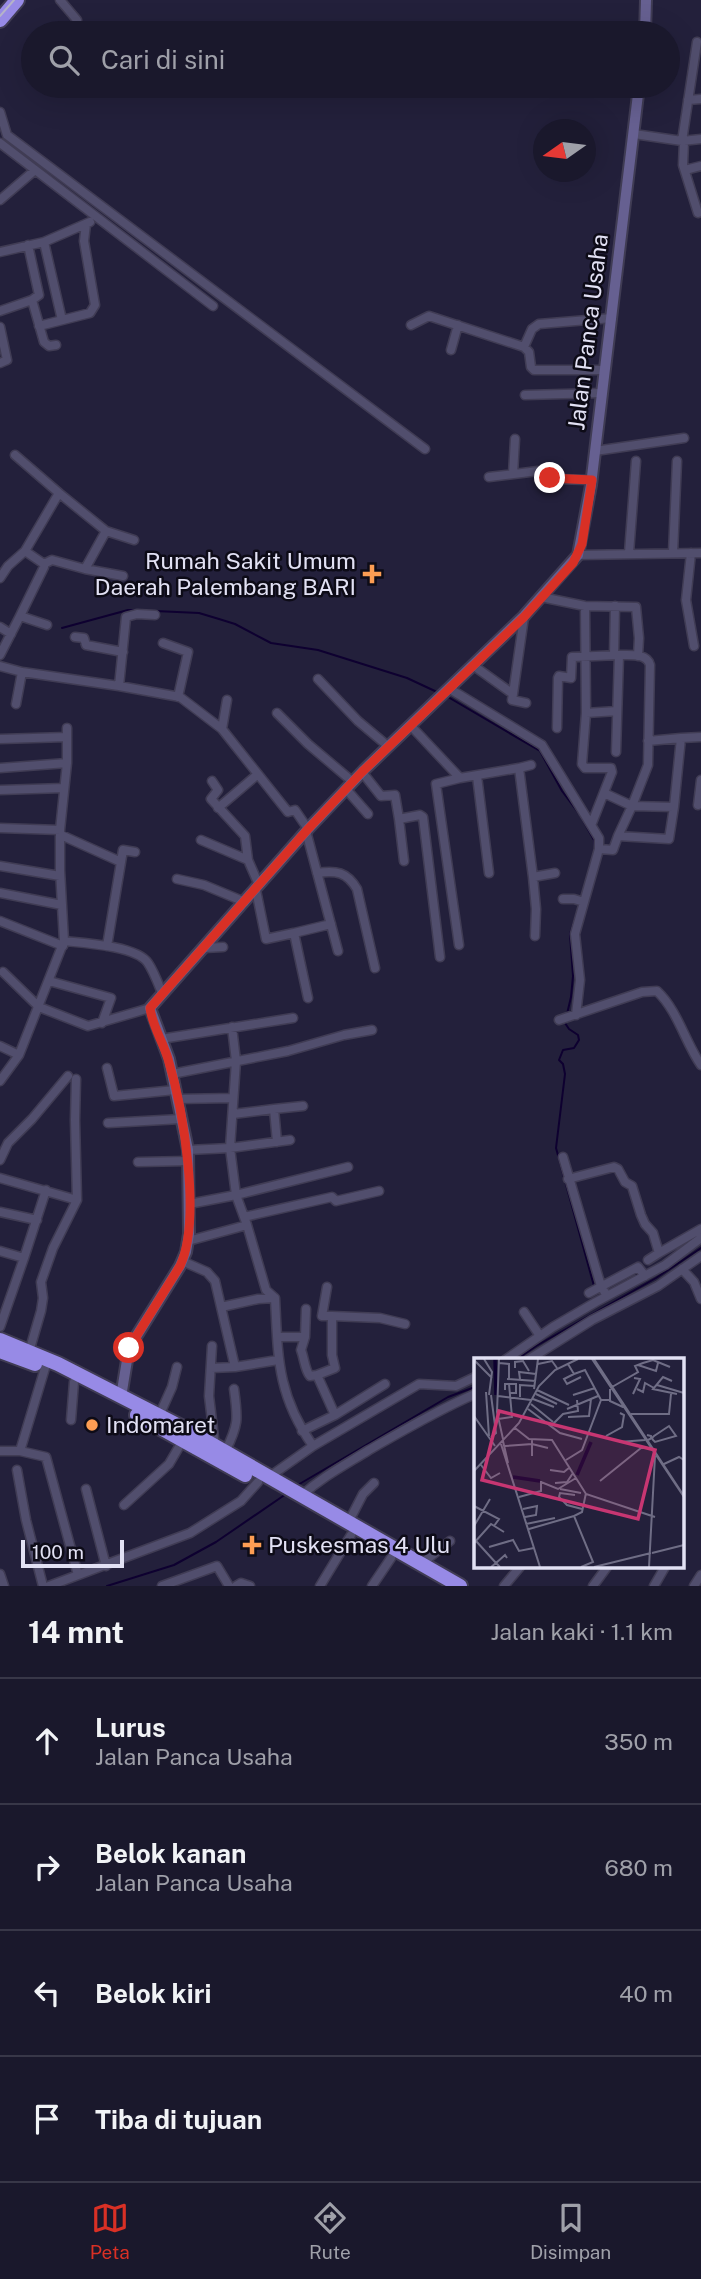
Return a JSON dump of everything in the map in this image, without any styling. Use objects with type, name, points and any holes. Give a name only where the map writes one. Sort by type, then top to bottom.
[{"type":"highway","points":[[0,20],[17,0]]},
{"type":"highway","points":[[0,1350],[29,1352],[58,1364],[220,1449],[271,1484]]},
{"type":"highway","points":[[0,1350],[74,1382],[298,1498],[391,1558],[441,1586]]},
{"type":"highway","points":[[349,1529],[460,1586]]},
{"type":"street","points":[[60,0],[77,20]]},
{"type":"street","points":[[645,21],[646,0]]},
{"type":"street","points":[[697,42],[698,61],[688,100],[683,141],[685,170],[698,213]]},
{"type":"street","name":"Jalan Panca Usaha","points":[[578,555],[592,480],[638,98]]},
{"type":"street","points":[[688,100],[701,99]]},
{"type":"street","points":[[0,113],[2,129],[7,135],[425,449]]},
{"type":"street","points":[[634,134],[683,141],[701,139]]},
{"type":"street","points":[[0,143],[214,306]]},
{"type":"street","points":[[685,170],[701,166]]},
{"type":"street","points":[[0,200],[35,170]]},
{"type":"street","points":[[0,252],[44,242],[98,219],[105,208]]},
{"type":"street","points":[[40,326],[90,313],[95,305],[84,241],[86,224]]},
{"type":"street","points":[[44,242],[62,320]]},
{"type":"street","points":[[0,311],[39,295],[28,245]]},
{"type":"street","points":[[32,300],[46,345],[56,345]]},
{"type":"street","points":[[411,325],[427,316],[524,347],[529,352],[534,370],[605,370]]},
{"type":"street","points":[[524,347],[532,329],[539,324],[612,318]]},
{"type":"street","points":[[451,350],[458,325]]},
{"type":"street","points":[[0,327],[3,360]]},
{"type":"street","points":[[525,395],[602,393]]},
{"type":"street","points":[[513,474],[516,439]]},
{"type":"street","points":[[595,451],[684,439]]},
{"type":"street","points":[[15,455],[106,531],[134,540]]},
{"type":"street","points":[[629,553],[636,461]]},
{"type":"street","points":[[673,553],[677,461]]},
{"type":"street","points":[[489,477],[541,471],[554,479],[592,480]]},
{"type":"street","points":[[0,578],[8,566],[25,551],[59,493]]},
{"type":"street","points":[[85,569],[106,531]]},
{"type":"street","points":[[25,551],[44,564]]},
{"type":"street","points":[[691,553],[687,600],[694,646]]},
{"type":"street","points":[[3,972],[39,1007],[88,1026],[150,1008],[307,830],[362,772],[524,617],[578,555],[701,553]]},
{"type":"street","points":[[0,655],[44,564],[52,560],[123,576]]},
{"type":"street","points":[[541,597],[585,606],[638,608],[638,656]]},
{"type":"street","points":[[585,606],[586,713],[582,764],[585,768],[612,770],[592,823]]},
{"type":"street","points":[[615,607],[616,752]]},
{"type":"street","points":[[20,615],[47,625]]},
{"type":"street","points":[[119,686],[127,616],[155,615]]},
{"type":"street","points":[[524,617],[512,700],[526,704]]},
{"type":"street","points":[[0,626],[11,634]]},
{"type":"street","points":[[75,637],[84,638],[86,645],[123,652]]},
{"type":"street","points":[[163,643],[188,652],[178,696]]},
{"type":"street","points":[[557,728],[558,677],[571,678],[571,658],[617,655],[648,659],[648,765],[612,850],[599,849]]},
{"type":"street","points":[[0,666],[22,672],[178,696],[222,729],[288,812],[295,810],[307,830],[338,951]]},
{"type":"street","points":[[474,666],[513,694]]},
{"type":"street","points":[[16,704],[22,672]]},
{"type":"street","points":[[318,679],[358,721],[389,747]]},
{"type":"street","points":[[445,694],[542,745],[599,838],[599,849],[580,901],[575,934],[580,980],[566,1018],[642,992],[657,991],[678,1021],[690,1050],[701,1065]]},
{"type":"street","points":[[222,729],[227,700]]},
{"type":"street","points":[[586,713],[617,711]]},
{"type":"street","points":[[277,713],[349,786],[368,814]]},
{"type":"street","points":[[411,726],[460,778]]},
{"type":"street","points":[[0,1081],[19,1055],[64,943],[60,832],[68,727]]},
{"type":"street","points":[[0,739],[67,737]]},
{"type":"street","points":[[648,741],[701,737]]},
{"type":"street","points":[[618,836],[669,839],[681,738]]},
{"type":"street","points":[[0,768],[67,763]]},
{"type":"street","points":[[459,945],[436,784],[531,765]]},
{"type":"street","points":[[519,768],[533,877],[535,936]]},
{"type":"street","points":[[362,772],[379,794],[396,795],[404,861]]},
{"type":"street","points":[[218,808],[258,774]]},
{"type":"street","points":[[477,776],[489,873]]},
{"type":"street","points":[[698,805],[701,780]]},
{"type":"street","points":[[212,781],[218,790],[211,799],[245,836],[267,939],[331,925]]},
{"type":"street","points":[[0,790],[64,788]]},
{"type":"street","points":[[604,793],[632,806],[674,807]]},
{"type":"street","points":[[399,819],[420,815],[423,817],[440,957]]},
{"type":"street","points":[[0,828],[60,832],[121,862]]},
{"type":"street","points":[[201,840],[248,860]]},
{"type":"street","points":[[107,946],[123,849],[135,852]]},
{"type":"street","points":[[0,866],[60,876]]},
{"type":"street","points":[[317,873],[345,874],[357,889],[375,968]]},
{"type":"street","points":[[533,877],[555,873]]},
{"type":"street","points":[[177,879],[204,885],[244,902]]},
{"type":"street","points":[[0,893],[62,905]]},
{"type":"street","points":[[563,899],[580,901]]},
{"type":"street","points":[[0,921],[64,943],[107,946],[142,956],[162,993]]},
{"type":"street","points":[[294,933],[308,998]]},
{"type":"street","points":[[204,948],[223,947]]},
{"type":"street","points":[[49,981],[111,998],[102,1023]]},
{"type":"street","points":[[121,1397],[129,1348],[183,1261],[188,1241],[188,1156],[172,1074],[150,1008]]},
{"type":"street","points":[[161,1039],[293,1018]]},
{"type":"street","points":[[232,1027],[236,1061],[230,1148],[236,1195],[266,1290],[275,1298],[278,1360],[288,1398],[302,1431],[313,1446]]},
{"type":"street","points":[[172,1074],[288,1051],[372,1030]]},
{"type":"street","points":[[0,1046],[19,1055]]},
{"type":"street","points":[[107,1069],[115,1097],[176,1094],[233,1098]]},
{"type":"street","points":[[0,1160],[8,1143],[72,1077],[77,1200],[53,1248],[41,1282],[41,1311],[29,1352]]},
{"type":"street","points":[[233,1114],[303,1106]]},
{"type":"street","points":[[274,1109],[277,1142]]},
{"type":"street","points":[[108,1123],[181,1119]]},
{"type":"street","points":[[138,1162],[290,1140]]},
{"type":"street","points":[[563,1157],[596,1290],[606,1297]]},
{"type":"street","points":[[189,1204],[282,1185],[348,1167]]},
{"type":"street","points":[[568,1179],[617,1168],[625,1182],[632,1186],[645,1224],[653,1233],[659,1253]]},
{"type":"street","points":[[0,1178],[77,1200]]},
{"type":"street","points":[[0,1327],[46,1190]]},
{"type":"street","points":[[188,1241],[246,1221],[332,1197],[336,1201],[379,1191]]},
{"type":"street","points":[[0,1212],[37,1220]]},
{"type":"street","points":[[648,1260],[701,1229]]},
{"type":"street","points":[[508,1358],[596,1302],[665,1265],[701,1238]]},
{"type":"street","points":[[0,1251],[24,1258]]},
{"type":"street","points":[[535,1358],[592,1320],[658,1286],[701,1256]]},
{"type":"street","points":[[183,1261],[202,1269],[213,1278],[235,1367]]},
{"type":"street","points":[[596,1290],[638,1267],[645,1276]]},
{"type":"street","points":[[682,1269],[693,1281],[701,1299]]},
{"type":"street","points":[[322,1315],[327,1287]]},
{"type":"street","points":[[221,1307],[275,1298]]},
{"type":"street","points":[[524,1311],[540,1336]]},
{"type":"street","points":[[332,1316],[332,1355],[335,1368],[310,1376],[301,1350],[305,1337],[305,1313],[380,1318],[405,1324]]},
{"type":"street","points":[[277,1337],[305,1337]]},
{"type":"street","points":[[212,1346],[209,1396],[220,1449]]},
{"type":"street","points":[[211,1368],[278,1360]]},
{"type":"street","points":[[159,1416],[172,1387],[177,1367]]},
{"type":"street","points":[[20,1451],[45,1368]]},
{"type":"street","points":[[317,1375],[335,1415]]},
{"type":"street","points":[[49,1586],[190,1533],[271,1484],[313,1446],[419,1384],[456,1386],[474,1377]]},
{"type":"street","points":[[71,1420],[74,1382]]},
{"type":"street","points":[[302,1431],[335,1415],[384,1384]]},
{"type":"street","points":[[220,1449],[235,1432],[238,1420],[234,1389]]},
{"type":"street","points":[[298,1498],[331,1472],[402,1430],[474,1394]]},
{"type":"street","points":[[124,1505],[169,1464],[183,1440]]},
{"type":"street","points":[[0,1451],[44,1455],[47,1459],[78,1575]]},
{"type":"street","points":[[17,1470],[26,1520],[43,1586]]},
{"type":"street","points":[[320,1586],[349,1529],[363,1494],[374,1483]]},
{"type":"street","points":[[86,1489],[106,1566]]},
{"type":"street","points":[[421,1564],[450,1541]]},
{"type":"street","points":[[372,1586],[391,1558]]},
{"type":"street","points":[[162,1586],[217,1566],[229,1586]]},
{"type":"street","points":[[505,1586],[519,1568]]},
{"type":"street","points":[[593,1586],[606,1568]]},
{"type":"street","points":[[654,1586],[664,1568]]},
{"type":"street","points":[[0,1574],[4,1586]]},
{"type":"street","points":[[694,1586],[701,1575]]},
{"type":"street","points":[[236,1586],[241,1583],[250,1586]]},
{"type":"waterway","points":[[62,628],[136,610]]},
{"type":"waterway","points":[[155,611],[199,613],[235,624],[271,643],[318,650],[407,678],[437,692]]},
{"type":"waterway","points":[[448,697],[540,751],[562,791],[580,815],[595,847]]},
{"type":"waterway","points":[[567,1014],[573,976],[570,934],[580,903]]},
{"type":"waterway","points":[[565,1023],[578,1035],[579,1040],[574,1048],[563,1050],[559,1060],[563,1064],[565,1074],[556,1148],[594,1286]]},
{"type":"waterway","points":[[519,1358],[656,1278],[701,1248]]},
{"type":"waterway","points":[[296,1486],[448,1397],[474,1387]]},
{"type":"waterway","points":[[107,1586],[174,1565],[216,1542],[286,1494]]},
{"type":"tram line","points":[[0,16],[14,0]]},
{"type":"place","name":"Rumah Sakit Umum Daerah Palembang BARI","points":[[372,574]]},
{"type":"place","name":"Indomaret","points":[[92,1425]]},
{"type":"place","name":"Puskesmas 4 Ulu","points":[[252,1545]]},
{"type":"route","points":[[129,1348],[180,1266],[189,1234],[188,1150],[169,1059],[150,1008],[362,772],[524,617],[573,563],[582,544],[592,480],[550,478]]}]
